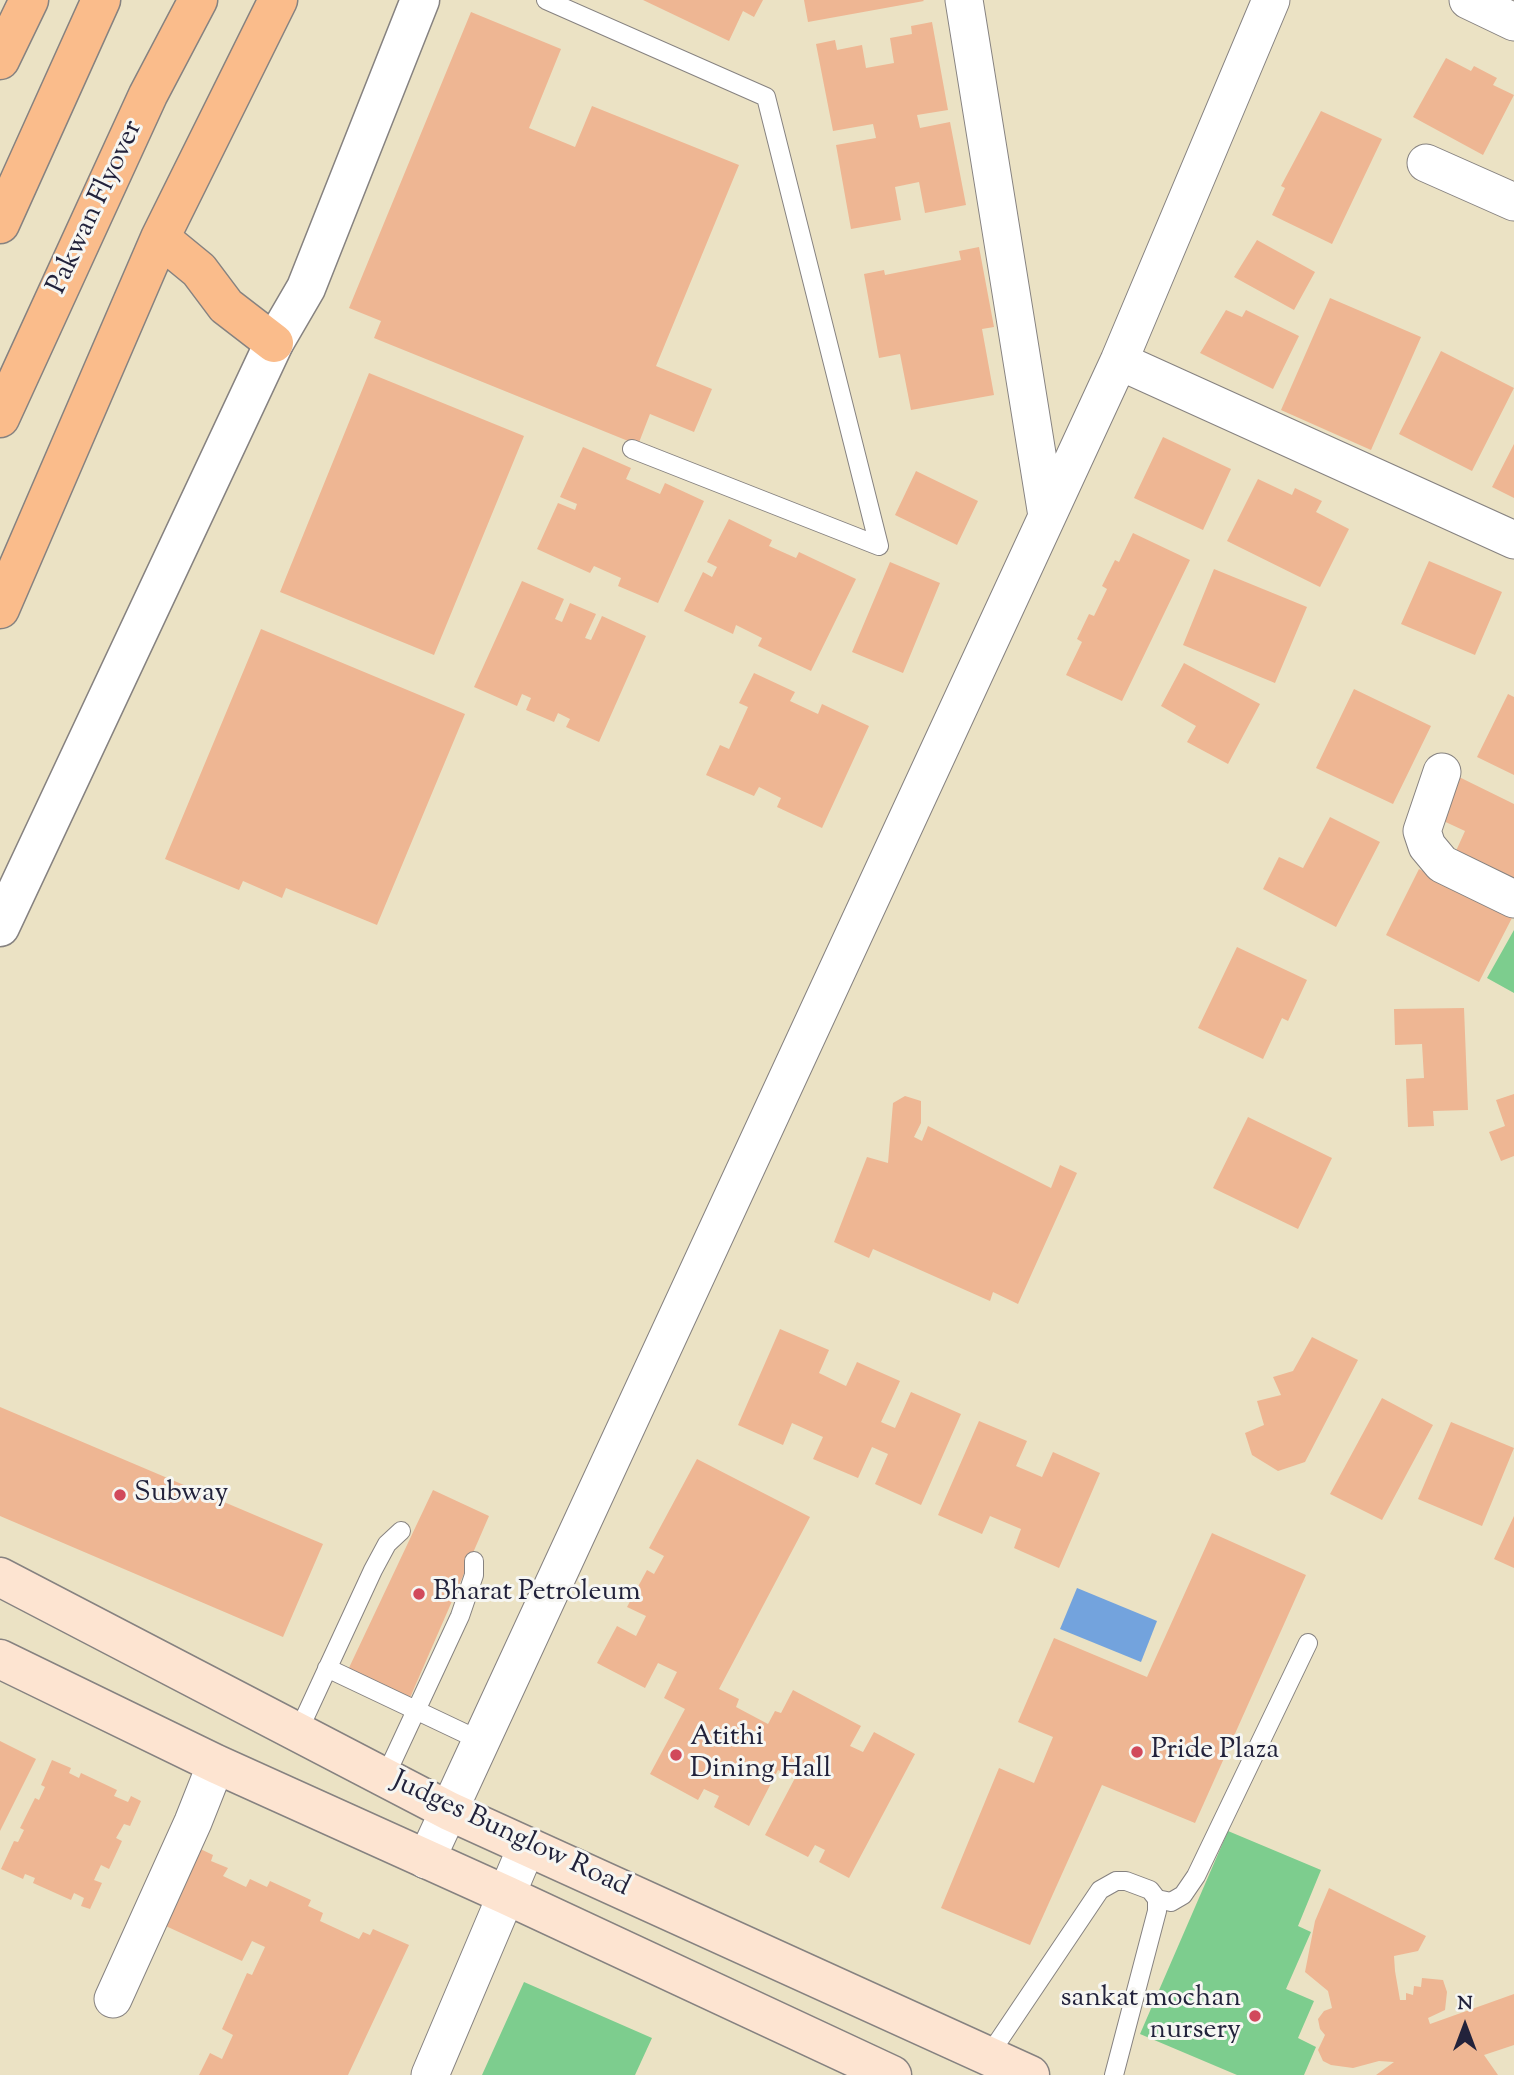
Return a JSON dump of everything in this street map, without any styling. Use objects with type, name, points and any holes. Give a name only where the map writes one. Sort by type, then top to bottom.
[{"type":"main road","points":[[0,61],[29,0]]},
{"type":"main road","points":[[0,224],[101,0]]},
{"type":"main road","name":"Pakwan Flyover","points":[[0,418],[148,95],[198,0]]},
{"type":"main road","points":[[0,609],[160,238],[278,0]]},
{"type":"main road","points":[[160,238],[199,270],[226,306],[274,344]]},
{"type":"main road","name":"Judges Bunglow Road","points":[[0,1577],[449,1811],[1030,2075]]},
{"type":"main road","name":"Judges Bunglow Road","points":[[0,1659],[216,1764],[506,1895],[846,2065],[892,2075]]},
{"type":"street","points":[[0,927],[274,344],[306,288],[420,0]]},
{"type":"street","points":[[964,0],[1047,516]]},
{"type":"street","points":[[426,1860],[1119,361],[1271,0]]},
{"type":"street","points":[[1468,0],[1514,22]]},
{"type":"street","points":[[1426,163],[1514,202]]},
{"type":"street","points":[[1119,361],[1514,540]]},
{"type":"street","points":[[1442,772],[1422,831],[1427,846],[1442,864],[1514,899]]},
{"type":"street","points":[[113,1999],[193,1822],[216,1764]]},
{"type":"street","points":[[430,2075],[527,1846]]},
{"type":"lane","points":[[546,0],[766,97],[879,545],[632,449]]},
{"type":"lane","points":[[298,1732],[373,1570],[387,1544],[401,1531]]},
{"type":"lane","points":[[384,1777],[460,1616],[474,1576],[474,1560]]},
{"type":"lane","points":[[989,2055],[1100,1890],[1116,1881],[1126,1881],[1150,1890],[1157,1899],[1171,1902],[1183,1895],[1196,1876],[1308,1643]]},
{"type":"lane","points":[[327,1668],[481,1741]]},
{"type":"lane","points":[[1114,2075],[1157,1899]]},
{"type":"green space","points":[[1514,930],[1514,993],[1487,978]]},
{"type":"green space","points":[[1228,1831],[1321,1870],[1298,1926],[1311,1932],[1286,1989],[1314,2001],[1298,2038],[1316,2047],[1304,2075],[1237,2075],[1140,2034]]},
{"type":"green space","points":[[524,1982],[652,2038],[635,2075],[482,2075]]},
{"type":"water","points":[[1077,1588],[1157,1621],[1141,1662],[1060,1629]]},
{"type":"building","points":[[643,0],[763,0],[754,17],[743,11],[729,41]]},
{"type":"building","points":[[804,0],[923,0],[924,1],[808,22]]},
{"type":"building","points":[[471,12],[561,49],[529,128],[575,147],[592,106],[739,165],[656,366],[712,389],[694,432],[650,414],[638,445],[374,338],[381,321],[349,308]]},
{"type":"building","points":[[932,22],[948,110],[917,115],[920,128],[950,122],[966,205],[925,213],[919,182],[895,187],[901,220],[851,229],[836,145],[876,138],[873,124],[833,131],[816,44],[835,40],[837,50],[862,45],[866,68],[894,63],[890,38],[912,34],[911,26]]},
{"type":"building","points":[[1446,58],[1471,71],[1474,66],[1497,78],[1493,85],[1514,95],[1483,155],[1413,117]]},
{"type":"building","points":[[1321,111],[1382,139],[1332,244],[1272,215],[1285,188],[1281,186]]},
{"type":"building","points":[[1257,240],[1315,272],[1294,310],[1234,277]]},
{"type":"building","points":[[979,247],[994,327],[982,329],[994,395],[911,410],[900,354],[879,358],[864,274],[884,270],[885,275],[961,260],[959,251]]},
{"type":"building","points":[[1330,298],[1421,337],[1371,450],[1281,410]]},
{"type":"building","points":[[1226,310],[1242,317],[1246,310],[1299,336],[1273,389],[1200,353]]},
{"type":"building","points":[[1441,351],[1514,388],[1472,471],[1399,434]]},
{"type":"building","points":[[369,373],[524,436],[434,655],[280,592]]},
{"type":"building","points":[[1163,437],[1231,469],[1203,530],[1134,498]]},
{"type":"building","points":[[1514,444],[1514,498],[1492,487]]},
{"type":"building","points":[[583,447],[631,468],[626,479],[660,494],[665,483],[704,501],[658,603],[618,586],[621,578],[594,566],[590,573],[537,549],[558,503],[575,510],[577,504],[560,497]]},
{"type":"building","points":[[916,471],[978,501],[957,545],[895,515]]},
{"type":"building","points":[[1258,479],[1292,495],[1295,488],[1322,501],[1316,512],[1349,529],[1320,587],[1227,541]]},
{"type":"building","points":[[729,519],[772,540],[769,546],[796,558],[799,552],[856,579],[811,671],[758,646],[762,638],[736,625],[733,634],[684,611],[703,572],[712,577],[717,567],[707,562]]},
{"type":"building","points":[[1133,533],[1190,560],[1122,701],[1066,675],[1082,642],[1077,639],[1089,614],[1094,616],[1107,589],[1102,586],[1115,560],[1119,562]]},
{"type":"building","points":[[1429,561],[1502,592],[1475,655],[1401,624]]},
{"type":"building","points":[[890,562],[940,583],[903,673],[852,652]]},
{"type":"building","points":[[1214,569],[1307,607],[1275,683],[1183,645]]},
{"type":"building","points":[[522,581],[564,599],[555,619],[562,622],[570,603],[596,614],[585,638],[591,640],[602,616],[646,636],[599,742],[566,727],[570,719],[558,713],[554,722],[526,710],[531,698],[522,694],[517,706],[474,687]]},
{"type":"building","points":[[261,629],[465,714],[377,925],[286,888],[282,898],[243,881],[239,890],[165,859]]},
{"type":"building","points":[[1184,663],[1260,704],[1228,764],[1187,742],[1196,726],[1161,706]]},
{"type":"building","points":[[754,673],[795,692],[790,701],[818,714],[822,704],[869,726],[822,828],[777,807],[781,798],[759,787],[754,796],[706,775],[720,745],[729,749],[748,707],[739,703]]},
{"type":"building","points":[[1354,689],[1431,726],[1393,804],[1316,768]]},
{"type":"building","points":[[1508,694],[1514,697],[1514,775],[1477,757]]},
{"type":"building","points":[[1457,776],[1514,804],[1514,885],[1456,851],[1465,831],[1437,818]]},
{"type":"building","points":[[1330,817],[1380,842],[1336,927],[1263,889],[1279,857],[1303,868]]},
{"type":"building","points":[[1419,869],[1513,916],[1479,982],[1386,935]]},
{"type":"building","points":[[1237,947],[1307,980],[1288,1021],[1282,1018],[1263,1059],[1198,1028]]},
{"type":"building","points":[[1464,1008],[1468,1110],[1433,1111],[1434,1126],[1408,1127],[1406,1079],[1424,1078],[1422,1044],[1395,1045],[1394,1009]]},
{"type":"building","points":[[1514,1094],[1514,1156],[1501,1161],[1489,1132],[1505,1126],[1496,1100]]},
{"type":"building","points":[[905,1096],[921,1101],[921,1123],[914,1137],[922,1141],[928,1126],[1051,1188],[1060,1165],[1077,1173],[1018,1304],[993,1292],[990,1301],[873,1249],[869,1258],[834,1242],[867,1157],[888,1163],[893,1103]]},
{"type":"building","points":[[1248,1117],[1332,1158],[1298,1229],[1213,1188]]},
{"type":"building","points":[[780,1329],[829,1350],[819,1373],[846,1386],[857,1362],[900,1381],[881,1422],[895,1428],[911,1392],[961,1414],[921,1505],[875,1484],[888,1454],[872,1447],[858,1478],[813,1459],[823,1437],[792,1423],[783,1445],[738,1425]]},
{"type":"building","points":[[1312,1337],[1358,1360],[1305,1462],[1278,1471],[1252,1455],[1245,1433],[1264,1425],[1257,1401],[1281,1395],[1273,1377],[1293,1371]]},
{"type":"building","points":[[1382,1398],[1433,1425],[1382,1520],[1330,1494]]},
{"type":"building","points":[[0,1407],[323,1544],[283,1637],[0,1516]]},
{"type":"building","points":[[979,1421],[1027,1441],[1016,1466],[1042,1477],[1053,1452],[1100,1473],[1059,1568],[1014,1548],[1021,1529],[990,1516],[982,1534],[938,1515]]},
{"type":"building","points":[[1451,1422],[1514,1448],[1482,1526],[1418,1499]]},
{"type":"building","points":[[697,1459],[810,1517],[719,1689],[739,1699],[736,1707],[768,1724],[775,1711],[781,1713],[793,1690],[861,1726],[850,1746],[863,1752],[874,1732],[915,1754],[849,1878],[819,1862],[825,1850],[815,1845],[808,1857],[765,1835],[795,1778],[778,1770],[749,1826],[714,1807],[719,1796],[704,1789],[698,1800],[650,1774],[685,1709],[664,1698],[677,1672],[658,1663],[645,1688],[597,1663],[617,1626],[636,1636],[646,1616],[627,1607],[647,1570],[654,1574],[664,1556],[649,1548]]},
{"type":"building","name":"Bharat Petroleum","points":[[433,1490],[489,1516],[409,1700],[347,1672]]},
{"type":"building","points":[[1514,1516],[1514,1568],[1494,1559]]},
{"type":"building","name":"Pride Plaza","points":[[1212,1533],[1306,1575],[1195,1823],[1102,1785],[1030,1945],[941,1908],[999,1768],[1034,1783],[1053,1737],[1018,1722],[1054,1638],[1147,1677]]},
{"type":"building","points":[[0,1741],[36,1759],[0,1831]]},
{"type":"building","points":[[52,1760],[71,1768],[69,1773],[79,1778],[81,1773],[117,1790],[114,1796],[128,1802],[131,1796],[141,1801],[130,1826],[124,1824],[116,1838],[122,1841],[109,1869],[101,1865],[94,1880],[102,1883],[90,1909],[81,1906],[84,1898],[74,1893],[71,1900],[33,1883],[35,1878],[25,1874],[23,1879],[1,1869],[14,1841],[18,1842],[24,1830],[20,1828],[35,1798],[39,1800],[45,1787],[41,1785]]},
{"type":"building","points":[[192,1845],[213,1855],[211,1861],[228,1868],[223,1876],[246,1887],[250,1879],[267,1887],[270,1881],[311,1900],[308,1906],[323,1913],[320,1921],[359,1939],[363,1932],[370,1935],[373,1929],[409,1945],[348,2075],[199,2075],[210,2053],[222,2059],[233,2035],[222,2029],[247,1973],[252,1975],[265,1947],[252,1941],[242,1961],[157,1922]]},
{"type":"building","points":[[1329,1888],[1426,1936],[1418,1951],[1394,1956],[1400,2000],[1406,2000],[1406,1993],[1413,1995],[1414,1986],[1421,1987],[1422,1978],[1443,1980],[1447,1992],[1445,2010],[1428,2018],[1430,2024],[1514,1994],[1514,2045],[1484,2055],[1498,2075],[1376,2075],[1394,2062],[1379,2061],[1353,2068],[1323,2061],[1318,2050],[1325,2035],[1320,2029],[1318,2019],[1324,2011],[1332,2008],[1328,1991],[1305,1972],[1315,1921]]},
{"type":"place","name":"Subway","points":[[120,1495]]},
{"type":"place","name":"Bharat Petroleum","points":[[419,1594]]},
{"type":"place","name":"Pride Plaza","points":[[1137,1752]]},
{"type":"place","name":"Atithi Dining Hall","points":[[676,1755]]},
{"type":"place","name":"sankat mochan nursery","points":[[1255,2016]]}]
